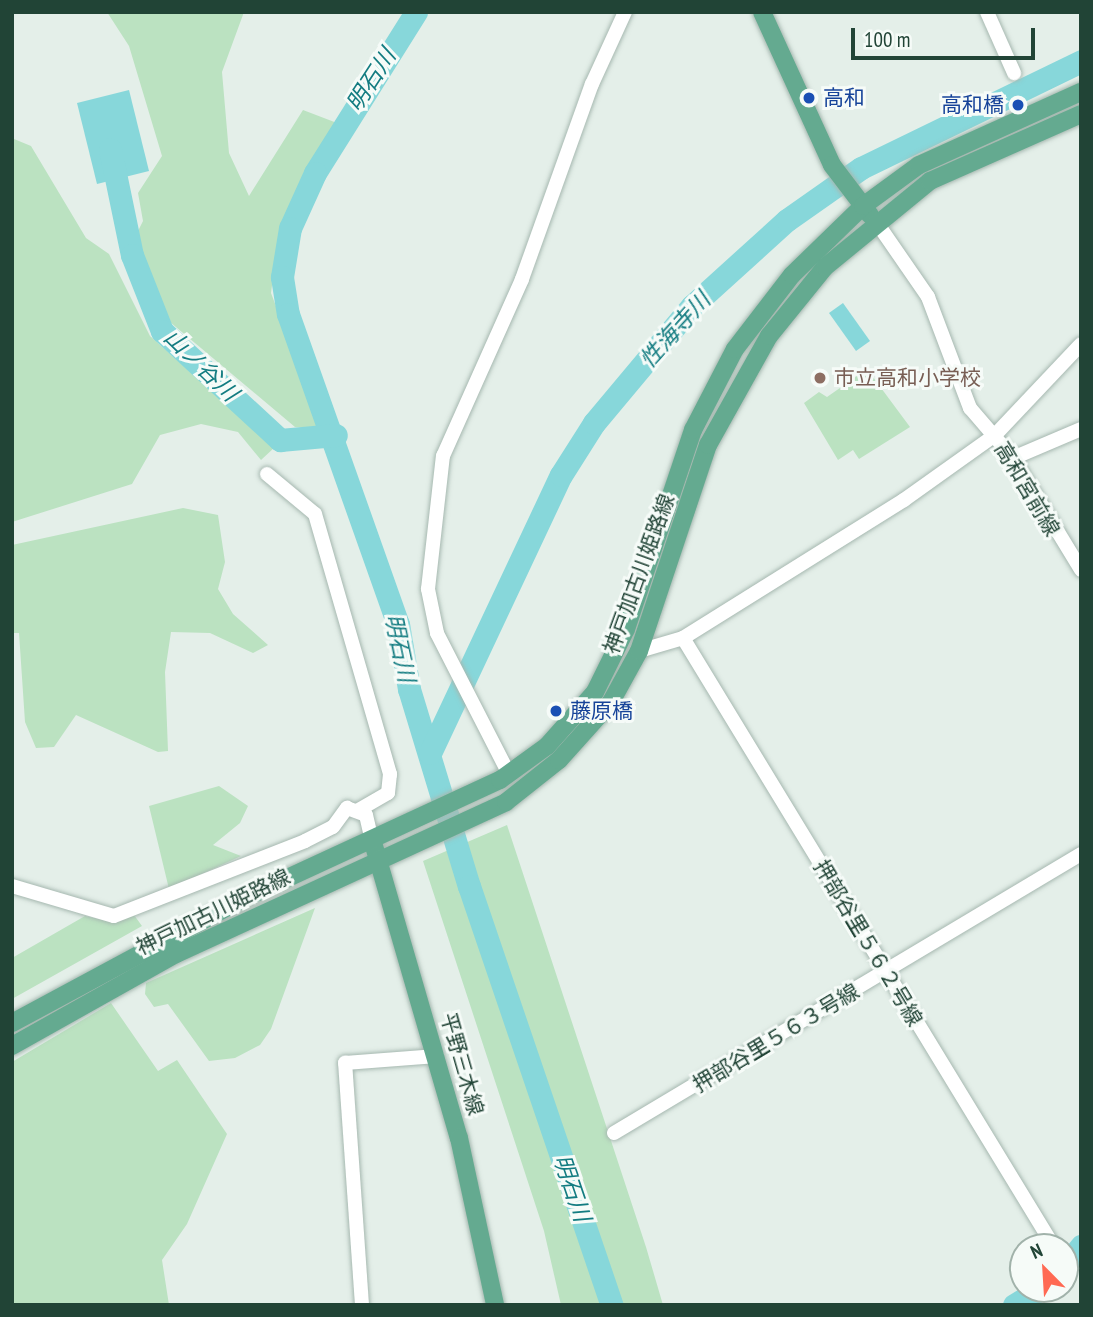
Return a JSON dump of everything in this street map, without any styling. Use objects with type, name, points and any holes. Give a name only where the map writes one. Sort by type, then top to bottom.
[{"type":"main road","points":[[762,12],[832,165],[877,223]]},
{"type":"main road","name":"神戸加古川姫路線","points":[[12,1046],[176,954],[375,848],[409,823],[505,777],[547,746],[595,692],[626,629],[693,430],[735,349],[792,275],[863,206],[919,165],[1081,92]]},
{"type":"main road","name":"神戸加古川姫路線","points":[[12,1023],[229,906],[375,848],[413,842],[506,802],[559,760],[611,702],[639,651],[708,445],[732,396],[769,336],[825,267],[930,181],[1081,114]]},
{"type":"main road","name":"平野三木線","points":[[375,848],[437,1056],[495,1305]]},
{"type":"street","points":[[505,777],[474,696],[448,655],[428,589],[443,456],[522,279],[592,84],[625,12]]},
{"type":"street","points":[[987,12],[1014,73]]},
{"type":"street","name":"高和宮前線","points":[[877,223],[928,297],[970,408],[1013,458],[1060,545],[1081,569]]},
{"type":"street","points":[[639,651],[683,638],[995,435],[1081,344]]},
{"type":"street","points":[[1013,458],[1081,429]]},
{"type":"street","points":[[267,474],[315,514],[390,774],[388,793],[358,810],[372,825],[375,848]]},
{"type":"street","name":"押部谷里５６２号線","points":[[683,638],[1045,1233]]},
{"type":"street","name":"神戸加古川姫路線","points":[[12,887],[114,916],[304,841],[333,827],[347,808],[358,810]]},
{"type":"street","name":"押部谷里５６３号線","points":[[614,1133],[1081,854]]},
{"type":"street","points":[[362,1305],[345,1063],[437,1056]]},
{"type":"green space","points":[[107,12],[244,12],[222,72],[229,153],[249,196],[303,110],[337,123],[279,234],[271,293],[322,429],[295,427],[164,317],[136,235],[143,221],[138,193],[162,156],[129,46]]},
{"type":"green space","points":[[14,139],[31,146],[86,238],[109,254],[150,336],[275,447],[261,460],[238,432],[201,424],[160,435],[132,484],[12,522]]},
{"type":"green space","points":[[867,369],[910,427],[859,459],[853,450],[838,460],[804,403],[819,392],[827,397]]},
{"type":"green space","points":[[183,508],[218,515],[225,562],[218,589],[233,614],[268,645],[253,653],[210,633],[171,632],[165,672],[168,751],[158,752],[76,715],[54,747],[36,748],[25,722],[19,633],[12,633],[12,545]]},
{"type":"green space","points":[[219,786],[248,806],[240,823],[213,845],[241,856],[169,889],[149,806]]},
{"type":"green space","points":[[507,825],[663,1305],[561,1305],[544,1231],[423,861]]},
{"type":"green space","points":[[315,908],[271,1029],[260,1045],[235,1058],[209,1061],[168,1004],[154,1007],[145,994],[146,983]]},
{"type":"green space","points":[[134,915],[142,926],[12,999],[12,958],[85,916],[113,922]]},
{"type":"green space","points":[[111,1003],[158,1071],[177,1060],[227,1134],[187,1224],[162,1260],[169,1305],[12,1305],[12,1062]]},
{"type":"water","points":[[129,90],[149,171],[97,184],[77,103]]},
{"type":"water","points":[[843,303],[870,341],[856,351],[829,313]]},
{"type":"waterway","name":"明石川","points":[[416,12],[315,173],[290,228],[282,277],[288,314],[398,624],[409,689],[469,886],[612,1305]]},
{"type":"waterway","name":"性海寺川","points":[[430,753],[561,475],[594,423],[692,306],[787,220],[861,168],[1081,61]]},
{"type":"waterway","name":"山ノ谷川","points":[[110,149],[132,255],[162,331],[280,440],[336,435]]},
{"type":"place","name":"高和","points":[[809,98]]},
{"type":"place","name":"高和橋","points":[[1018,105]]},
{"type":"place","name":"市立高和小学校","points":[[820,378]]},
{"type":"place","name":"藤原橋","points":[[556,711]]}]
